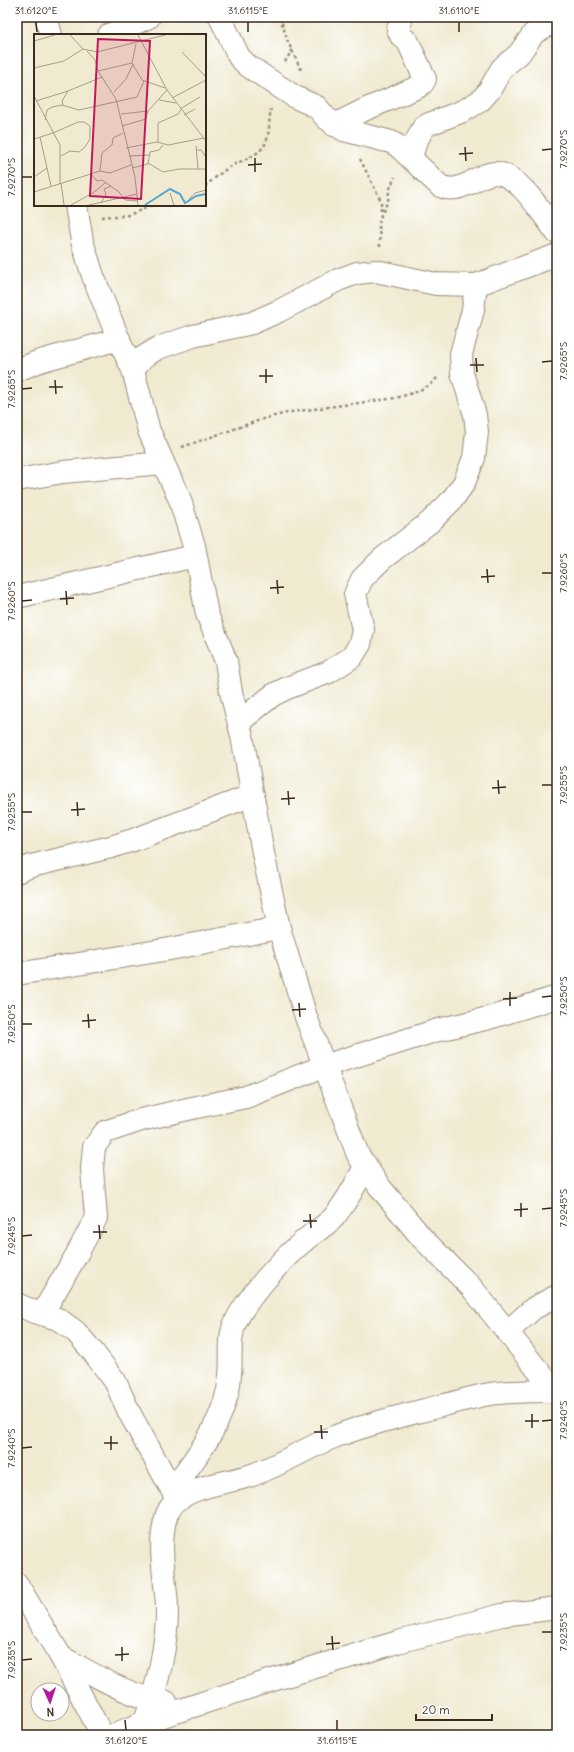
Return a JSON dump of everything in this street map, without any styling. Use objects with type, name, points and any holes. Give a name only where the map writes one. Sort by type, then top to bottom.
[{"type":"street","points":[[46,17],[51,34]]},
{"type":"street","points":[[111,34],[149,17]]},
{"type":"street","points":[[220,17],[242,61],[278,86],[317,107],[326,118],[339,128],[391,142],[398,146],[440,186],[448,190],[496,173],[506,176],[517,183],[529,195],[557,233]]},
{"type":"street","points":[[339,128],[364,110],[424,83],[425,79],[423,72],[408,42],[401,36],[398,29],[402,17]]},
{"type":"street","points":[[410,158],[423,128],[429,124],[463,111],[480,101],[489,91],[502,68],[519,54],[534,33],[557,20]]},
{"type":"street","points":[[77,212],[82,241],[93,276],[133,370],[149,431],[180,500],[195,556],[207,614],[226,662],[279,928],[306,1017],[358,1155],[379,1186],[422,1238],[472,1288],[556,1392]]},
{"type":"street","points":[[133,370],[142,358],[158,348],[193,336],[252,322],[279,311],[338,280],[357,273],[376,271],[436,284],[476,285],[557,255]]},
{"type":"street","points":[[239,722],[273,695],[329,672],[352,657],[360,644],[363,630],[355,594],[362,579],[382,559],[430,522],[452,500],[464,483],[474,458],[477,432],[475,416],[462,373],[461,354],[472,310],[476,285]]},
{"type":"street","points":[[17,370],[40,361],[119,339]]},
{"type":"street","points":[[17,480],[70,471],[161,459]]},
{"type":"street","points":[[17,597],[195,556]]},
{"type":"street","points":[[17,872],[31,866],[124,843],[253,795]]},
{"type":"street","points":[[17,974],[170,949],[279,928]]},
{"type":"street","points":[[42,1314],[96,1218],[92,1169],[94,1147],[105,1132],[141,1120],[246,1097],[278,1086],[324,1066],[438,1030],[489,1018],[557,997]]},
{"type":"street","points":[[145,1722],[157,1684],[164,1644],[167,1606],[162,1566],[167,1514],[175,1494],[215,1426],[226,1399],[230,1375],[230,1353],[235,1324],[246,1305],[288,1255],[333,1218],[351,1195],[366,1165]]},
{"type":"street","points":[[507,1332],[534,1308],[557,1296]]},
{"type":"street","points":[[17,1304],[58,1319],[76,1332],[93,1352],[115,1382],[130,1414],[175,1494]]},
{"type":"street","points":[[175,1494],[193,1491],[218,1483],[250,1476],[330,1439],[373,1424],[498,1393],[556,1392]]},
{"type":"street","points":[[17,1584],[61,1657],[102,1735]]},
{"type":"street","points":[[113,1735],[145,1722],[266,1682],[398,1642],[502,1615],[557,1608]]},
{"type":"street","points":[[61,1657],[114,1685],[152,1700],[196,1706]]},
{"type":"path","points":[[280,17],[288,42],[302,73]]},
{"type":"path","points":[[206,185],[229,167],[256,154],[264,146],[269,128],[269,117],[278,86]]},
{"type":"path","points":[[339,128],[376,189],[381,201],[379,235],[380,253],[384,272]]},
{"type":"path","points":[[380,215],[388,201],[393,181],[410,158]]},
{"type":"path","points":[[77,212],[129,216],[151,206]]},
{"type":"path","points":[[161,459],[266,418],[291,412],[396,398],[416,392],[430,385],[461,354]]}]
